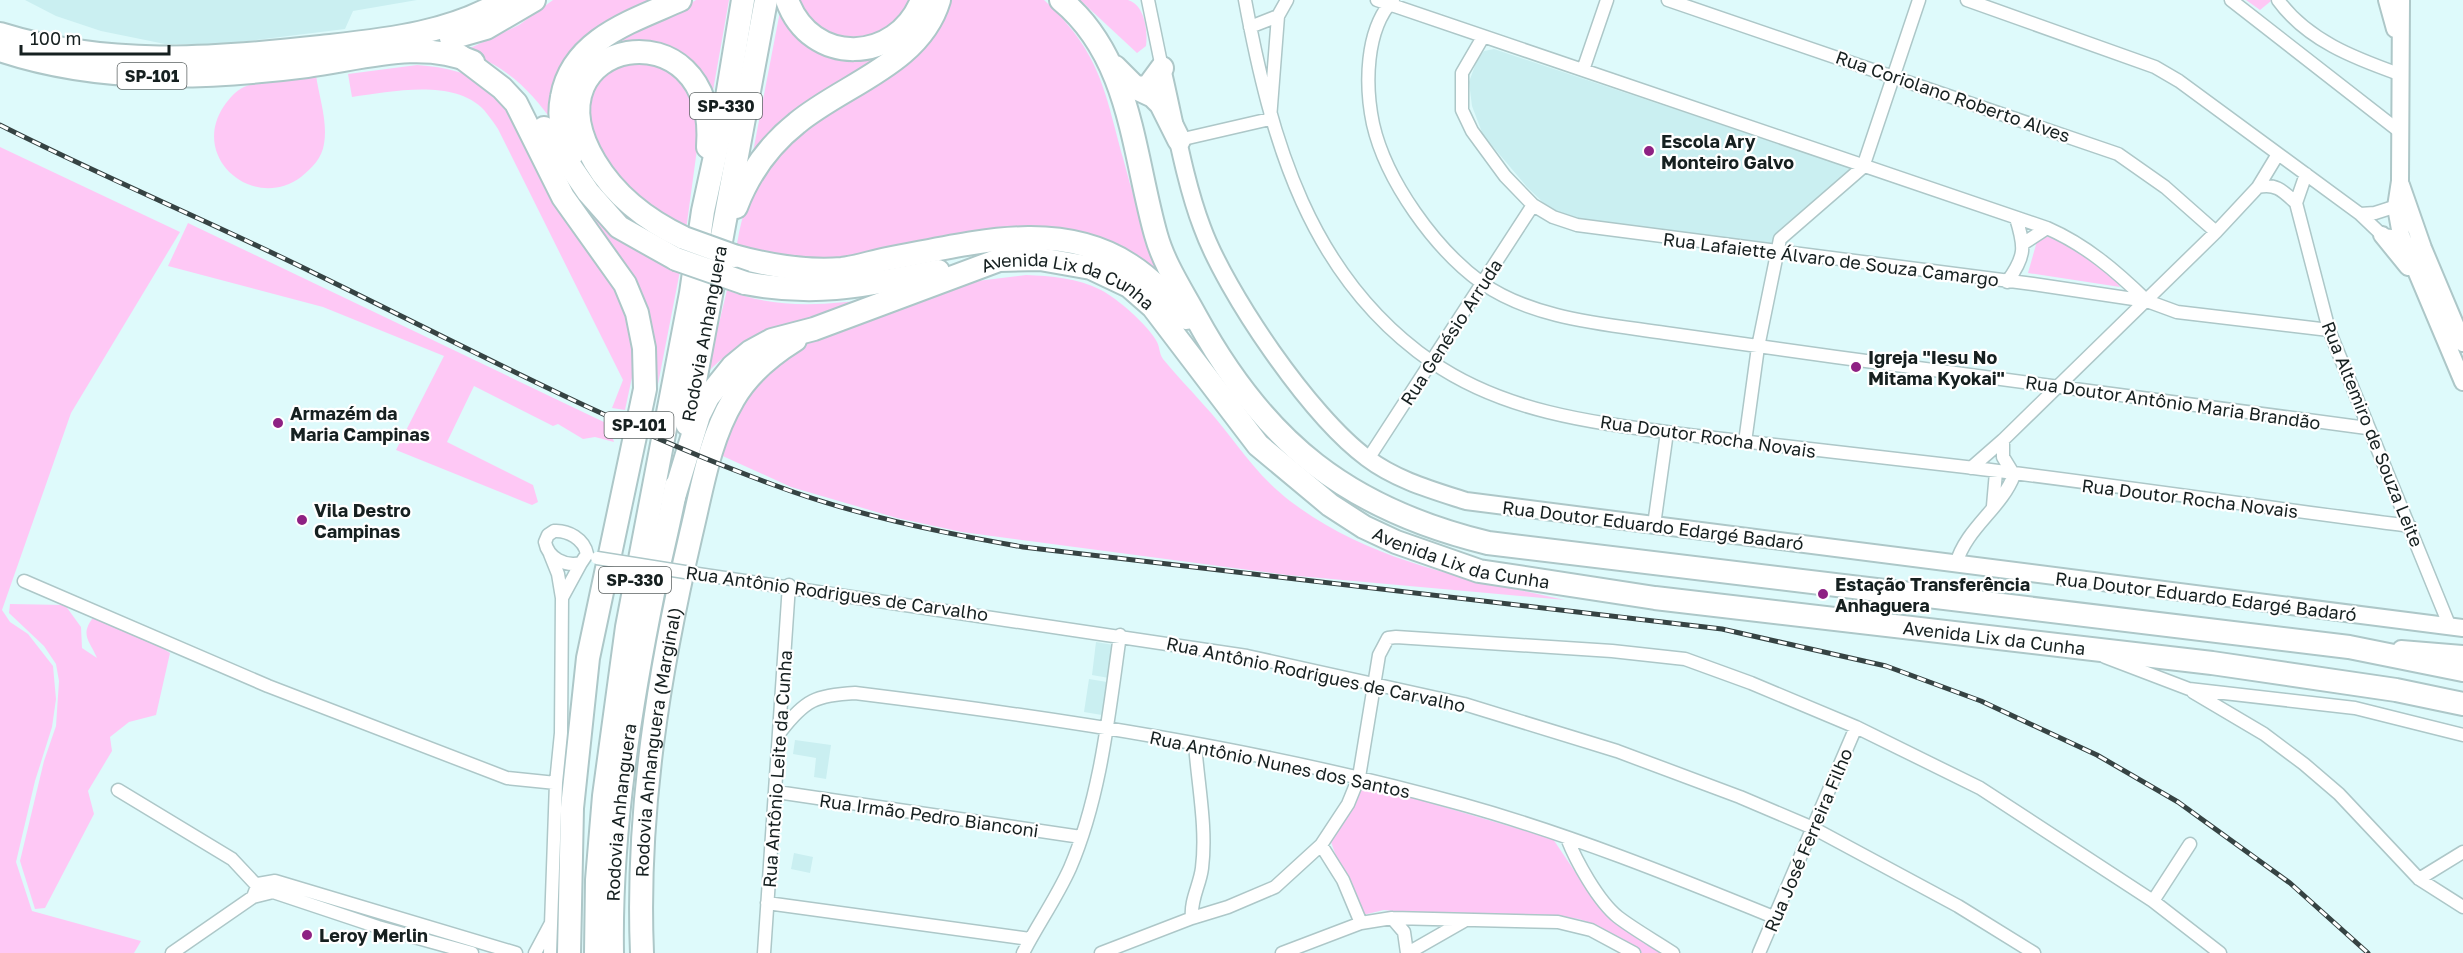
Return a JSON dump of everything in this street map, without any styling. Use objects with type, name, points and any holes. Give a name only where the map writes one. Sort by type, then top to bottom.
[{"type":"highway","name":"SP-101","points":[[342,52],[442,27],[470,17],[505,0]]},
{"type":"highway","points":[[413,51],[486,28],[534,0]]},
{"type":"highway","points":[[619,227],[565,143],[560,108],[563,87],[582,54],[594,42],[680,0]]},
{"type":"highway","name":"Rodovia Anhanguera","points":[[596,953],[597,880],[604,796],[627,627],[691,294],[703,211],[724,114],[743,0]]},
{"type":"highway","name":"Rodovia Anhanguera","points":[[612,953],[617,840],[630,725],[654,588],[727,252],[766,0]]},
{"type":"highway","points":[[787,0],[801,25],[817,39],[848,50],[863,49],[890,40],[903,30],[922,0]]},
{"type":"highway","points":[[727,252],[744,186],[766,152],[812,112],[905,52],[929,24],[939,0]]},
{"type":"highway","name":"Avenida Lix da Cunha","points":[[1060,0],[1081,19],[1103,48],[1122,95],[1156,237],[1169,268],[1213,348],[1238,384],[1271,424],[1325,474],[1350,491],[1397,514],[1445,532],[1488,543],[1760,574],[2349,647],[2463,670]]},
{"type":"highway","name":"SP-101","points":[[0,34],[65,49],[146,59],[304,57]]},
{"type":"highway","points":[[703,211],[709,124],[707,106],[696,77],[675,57],[660,50],[644,46],[612,53],[592,70],[579,96],[577,120],[583,142],[598,168],[630,204],[660,226],[680,248],[727,252],[795,269],[843,268],[1007,239],[1040,238],[1072,241],[1100,250],[1129,264],[1151,280],[1213,348]]},
{"type":"highway","name":"SP-101","points":[[0,50],[68,67],[147,76],[342,52],[428,50],[459,56],[488,76],[516,103],[563,197],[625,284],[637,313],[644,348],[645,389],[588,658],[575,762],[572,849]]},
{"type":"highway","points":[[459,56],[497,74],[514,89],[588,192],[619,227],[680,248],[745,283],[793,291],[862,287],[999,260]]},
{"type":"highway","points":[[1108,60],[1136,88],[1153,96],[1161,104],[1179,140]]},
{"type":"highway","points":[[1136,88],[1148,87],[1162,68]]},
{"type":"highway","name":"Avenida Lix da Cunha","points":[[673,500],[699,415],[708,398],[733,366],[750,352],[772,340],[814,329],[999,260],[1040,259],[1091,268],[1129,286],[1153,307],[1240,423],[1284,469],[1330,506],[1364,527],[1426,553],[1479,571],[1549,583],[1863,624],[2212,663],[2396,690],[2463,704]]},
{"type":"highway","name":"Rodovia Anhanguera (Marginal)","points":[[642,953],[644,849],[652,746],[665,647],[702,487],[719,427],[734,398],[762,364],[814,329]]},
{"type":"highway","points":[[569,953],[572,849],[600,670],[638,526],[653,486]]},
{"type":"highway","points":[[617,840],[622,953]]},
{"type":"highway","points":[[644,849],[653,953]]},
{"type":"street","points":[[1140,0],[1149,5]]},
{"type":"street","name":"Rua Doutor Rocha Novais","points":[[1245,0],[1270,118],[1303,206],[1331,258],[1381,319],[1433,363],[1472,385],[1517,405],[1667,432],[1971,468],[2410,526]]},
{"type":"street","points":[[1179,140],[1270,118],[1278,16],[1287,0]]},
{"type":"street","points":[[1583,70],[1608,0]]},
{"type":"street","name":"Rua Coriolano Roberto Alves","points":[[1668,0],[1894,75],[2118,154],[2165,187],[2216,232]]},
{"type":"street","points":[[1745,442],[1758,347],[1775,253],[1780,238],[1790,227],[1849,182],[1863,167],[1919,0]]},
{"type":"street","points":[[1967,0],[2155,67],[2179,81],[2360,214],[2382,235],[2420,282],[2463,343]]},
{"type":"street","points":[[2231,0],[2399,130]]},
{"type":"street","points":[[2278,0],[2285,10],[2320,40],[2354,58],[2399,74]]},
{"type":"street","points":[[2386,0],[2400,44]]},
{"type":"street","points":[[2401,0],[2399,74],[2401,204],[2420,282]]},
{"type":"street","points":[[1386,1],[1483,37],[2047,228],[2070,238],[2107,263],[2146,301]]},
{"type":"street","name":"Rua Doutor Antônio Maria Brandão","points":[[1386,1],[1374,38],[1368,74],[1369,107],[1376,137],[1392,178],[1416,214],[1483,284],[1531,307],[1564,318],[1758,347],[2367,428]]},
{"type":"street","name":"Rua Doutor Eduardo Edargé Badaró","points":[[1149,5],[1179,140],[1202,226],[1220,267],[1259,329],[1318,413],[1342,438],[1368,459],[1412,482],[1466,501],[2456,628]]},
{"type":"street","points":[[2272,30],[2285,10]]},
{"type":"street","points":[[1250,27],[1278,16]]},
{"type":"street","name":"Rua Lafaiette Álvaro de Souza Camargo","points":[[1483,37],[1462,73],[1462,110],[1486,152],[1533,205],[1553,217],[1577,225],[1775,253],[2033,285],[2146,301],[2177,312],[2329,330]]},
{"type":"street","points":[[1971,468],[2003,440],[2216,232],[2258,187],[2278,154]]},
{"type":"street","points":[[2258,187],[2269,185],[2280,188],[2296,203],[2306,174]]},
{"type":"street","name":"Rua Altemiro de Souza Leite","points":[[2296,203],[2329,330],[2367,428],[2456,628]]},
{"type":"street","points":[[2360,214],[2401,204]]},
{"type":"street","name":"Rua Genésio Arruda","points":[[1368,459],[1433,363],[1533,205]]},
{"type":"street","points":[[2007,282],[2021,263],[2024,243],[2016,218]]},
{"type":"street","points":[[2024,243],[2047,228]]},
{"type":"street","points":[[2382,235],[2408,232]]},
{"type":"street","points":[[2408,232],[2444,319],[2463,382]]},
{"type":"street","points":[[2021,263],[2033,285]]},
{"type":"street","points":[[1654,525],[1667,432]]},
{"type":"street","points":[[1956,564],[1964,542],[1993,506],[2007,493],[2014,475],[2003,457],[2003,440]]},
{"type":"street","points":[[1993,506],[1996,472]]},
{"type":"street","points":[[550,953],[556,783],[561,733],[562,598],[558,574],[545,542],[548,535],[561,531],[582,542],[588,558],[562,598]]},
{"type":"street","name":"Rua Antônio Rodrigues de Carvalho","points":[[550,554],[566,564],[588,558],[789,585],[1120,635],[1247,656],[1374,682],[1464,704],[1617,751],[1740,797],[1813,828],[1958,906],[2034,953]]},
{"type":"street","points":[[24,581],[268,686],[507,778],[556,783]]},
{"type":"street","name":"Rua Antônio Leite da Cunha","points":[[764,953],[777,792],[789,585]]},
{"type":"street","points":[[1023,953],[1069,869],[1081,837],[1107,729],[1120,635]]},
{"type":"street","points":[[1101,953],[1192,918],[1228,908],[1275,887],[1322,845],[1348,804],[1359,777],[1379,655],[1388,638],[1405,638],[1612,651],[1684,659],[1751,683],[1856,727],[1980,788],[2153,900],[2220,953]]},
{"type":"street","points":[[2349,647],[2387,647],[2463,654]]},
{"type":"street","points":[[2081,648],[2189,690],[2264,734],[2339,794],[2419,879],[2463,907]]},
{"type":"street","points":[[2189,690],[2355,708],[2463,735]]},
{"type":"street","name":"Rua Antônio Nunes dos Santos","points":[[781,731],[809,700],[827,695],[855,693],[1195,744],[1359,777],[1463,804],[1567,838],[1776,918]]},
{"type":"street","name":"Rua José Ferreira Filho","points":[[1759,953],[1776,918],[1856,727]]},
{"type":"street","points":[[1192,918],[1191,909],[1202,870],[1203,841],[1195,744]]},
{"type":"street","points":[[118,790],[232,859],[258,892]]},
{"type":"street","name":"Rua Irmão Pedro Bianconi","points":[[777,792],[1081,837]]},
{"type":"street","points":[[1567,838],[1587,877],[1616,915],[1673,953]]},
{"type":"street","points":[[2153,900],[2190,844]]},
{"type":"street","points":[[1322,845],[1343,880],[1361,923]]},
{"type":"street","points":[[2419,879],[2463,852]]},
{"type":"street","points":[[172,953],[275,881],[516,953]]},
{"type":"street","points":[[258,892],[273,892],[378,927],[472,953]]},
{"type":"street","points":[[768,903],[1030,939]]},
{"type":"street","points":[[1392,918],[1404,932],[1408,953],[1465,920]]},
{"type":"street","points":[[1282,953],[1361,923],[1392,918],[1558,922],[1591,930],[1634,953]]},
{"type":"street","points":[[535,953],[551,923]]},
{"type":"shaded area","points":[[25,0],[417,0],[353,11],[345,29],[224,44],[165,44],[101,31],[56,16]]},
{"type":"shaded area","points":[[553,0],[669,0],[620,23],[555,125],[536,100],[516,80],[492,64],[464,51],[519,25]]},
{"type":"shaded area","points":[[696,0],[729,0],[711,102],[701,79],[692,66],[675,53],[657,47],[637,45],[618,49],[601,58],[587,71],[577,88],[572,109],[573,129],[580,150],[592,169],[624,205],[660,234],[677,244],[654,237],[631,222],[609,201],[589,176],[575,149],[568,121],[569,94],[580,71],[605,48]]},
{"type":"shaded area","points":[[799,0],[912,0],[893,27],[880,34],[852,38],[838,37],[814,24],[805,14]]},
{"type":"shaded area","points":[[948,0],[1044,0],[1077,37],[1089,54],[1104,91],[1147,238],[1165,285],[1084,241],[837,266],[736,250],[746,205],[758,180],[771,161],[789,141],[834,105],[926,44],[938,30]]},
{"type":"shaded area","points":[[1080,0],[1128,0],[1134,3],[1144,19],[1146,46],[1137,53]]},
{"type":"shaded area","points":[[2246,0],[2270,0],[2271,1],[2260,10]]},
{"type":"shaded area","points":[[781,6],[812,45],[921,27],[752,157]]},
{"type":"shaded area","name":"Escola Ary Monteiro Galvo","points":[[1494,49],[1851,168],[1847,176],[1790,221],[1777,236],[1772,249],[1585,222],[1551,210],[1527,187],[1483,135],[1472,106],[1469,82],[1477,60],[1484,51]]},
{"type":"shaded area","points":[[630,60],[666,67],[691,89],[698,142],[686,230],[629,195],[591,144],[587,97],[606,72]]},
{"type":"shaded area","points":[[417,65],[458,72],[477,78],[496,88],[607,272],[625,307],[638,349],[625,410],[612,408],[623,380],[498,129],[484,110],[471,100],[439,91],[403,90],[352,97],[348,74]]},
{"type":"shaded area","points":[[316,75],[325,136],[321,154],[313,166],[301,177],[283,186],[264,188],[247,184],[232,174],[221,161],[215,144],[215,125],[230,98],[241,89],[251,85]]},
{"type":"shaded area","points":[[0,147],[180,232],[71,413],[2,610],[10,622],[28,634],[53,666],[56,699],[52,727],[35,781],[16,862],[32,911],[141,941],[134,953],[0,953]]},
{"type":"shaded area","points":[[567,181],[617,236],[643,254],[680,271],[650,425],[644,422],[649,345]]},
{"type":"shaded area","points":[[188,223],[608,424],[614,442],[595,437],[583,439],[558,424],[553,426],[474,386],[447,442],[533,485],[538,502],[532,505],[396,450],[444,356],[323,307],[168,266]]},
{"type":"shaded area","points":[[2039,234],[2062,242],[2085,254],[2105,269],[2120,287],[2028,273]]},
{"type":"shaded area","points":[[1026,275],[1074,280],[1101,290],[1124,306],[1147,328],[1157,342],[1163,359],[1213,415],[1243,454],[1277,490],[1321,522],[1354,540],[1421,566],[1565,600],[1287,575],[962,532],[897,518],[791,487],[716,453],[738,400],[800,344],[969,282]]},
{"type":"shaded area","points":[[727,290],[765,301],[802,304],[841,303],[880,298],[765,334],[743,345],[707,373]]},
{"type":"shaded area","points":[[10,604],[65,605],[81,627],[82,648],[97,658],[86,632],[95,615],[146,637],[170,653],[156,715],[129,722],[110,737],[112,751],[88,791],[94,814],[45,908],[35,909],[20,861],[44,761],[56,726],[59,681],[56,664],[44,646],[9,613]]},
{"type":"shaded area","points":[[1096,642],[1114,645],[1109,678],[1092,675]]},
{"type":"shaded area","points":[[1089,679],[1107,682],[1102,715],[1084,712]]},
{"type":"shaded area","points":[[795,740],[831,745],[826,779],[814,777],[816,758],[793,754]]},
{"type":"shaded area","points":[[1362,783],[1553,839],[1596,903],[1618,921],[1668,953],[1642,953],[1593,924],[1579,919],[1551,915],[1451,913],[1439,916],[1384,910],[1363,915],[1352,902],[1330,839]]},
{"type":"shaded area","points":[[794,853],[813,857],[810,873],[791,869]]},
{"type":"railway","points":[[0,125],[278,256],[600,413],[715,463],[804,496],[866,514],[928,529],[1023,547],[1722,629],[1886,666],[1981,701],[2097,755],[2178,802],[2290,883],[2368,953]]},
{"type":"place","name":"Escola Ary Monteiro Galvo","points":[[1649,151]]},
{"type":"place","name":"Igreja \"Iesu No Mitama Kyokai\"","points":[[1856,367]]},
{"type":"place","name":"Armazém da Maria Campinas","points":[[278,423]]},
{"type":"place","name":"Vila Destro Campinas","points":[[302,520]]},
{"type":"place","name":"Estação Transferência Anhaguera","points":[[1823,594]]},
{"type":"place","name":"Leroy Merlin","points":[[307,935]]}]
